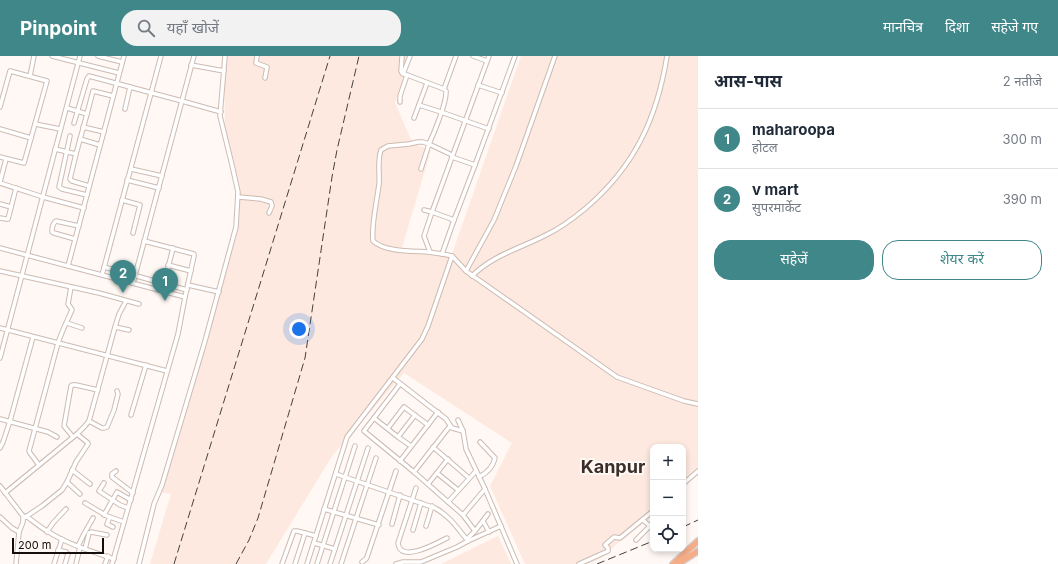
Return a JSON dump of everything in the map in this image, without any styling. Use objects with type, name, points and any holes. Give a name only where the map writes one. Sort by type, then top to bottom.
[{"type":"highway","points":[[673,564],[698,541]]},
{"type":"highway","points":[[678,564],[698,551]]},
{"type":"street","points":[[30,76],[34,56]]},
{"type":"street","points":[[52,56],[119,73]]},
{"type":"street","points":[[0,358],[80,56]]},
{"type":"street","points":[[98,56],[122,62]]},
{"type":"street","points":[[68,266],[124,56]]},
{"type":"street","points":[[102,275],[161,56]]},
{"type":"street","points":[[133,284],[194,56]]},
{"type":"street","points":[[139,564],[155,502],[162,485],[205,341],[236,227],[238,196],[221,121],[224,56]]},
{"type":"street","points":[[257,56],[256,63],[267,67],[266,78]]},
{"type":"street","points":[[400,102],[400,96],[410,56]]},
{"type":"street","points":[[421,169],[441,112],[446,93],[444,89],[456,56]]},
{"type":"street","points":[[473,56],[487,61]]},
{"type":"street","points":[[430,252],[424,236],[489,56]]},
{"type":"street","points":[[442,254],[515,56]]},
{"type":"street","points":[[466,271],[494,220],[516,166],[555,56]]},
{"type":"street","points":[[472,276],[486,264],[501,255],[547,235],[564,225],[586,208],[608,187],[632,156],[646,129],[658,99],[667,56]]},
{"type":"street","points":[[402,57],[401,71],[405,75],[444,89]]},
{"type":"street","points":[[192,65],[224,71]]},
{"type":"street","points":[[0,107],[10,71],[47,81],[24,163],[0,157]]},
{"type":"street","points":[[74,123],[88,76],[221,112]]},
{"type":"street","points":[[414,118],[428,83]]},
{"type":"street","points":[[478,85],[502,93]]},
{"type":"street","points":[[125,109],[130,87]]},
{"type":"street","points":[[90,186],[71,180],[76,154],[93,91],[113,96]]},
{"type":"street","points":[[419,105],[489,129]]},
{"type":"street","points":[[67,108],[87,114]]},
{"type":"street","points":[[35,124],[60,130]]},
{"type":"street","points":[[83,127],[104,132]]},
{"type":"street","points":[[0,129],[31,138]]},
{"type":"street","points":[[70,136],[59,187],[87,195]]},
{"type":"street","points":[[80,139],[100,145]]},
{"type":"street","points":[[475,166],[423,142],[388,146],[381,150],[379,155],[379,187],[373,241],[376,244],[387,248],[405,251],[430,252],[452,256],[472,276],[617,377],[684,401],[698,404]]},
{"type":"street","points":[[56,149],[76,154]]},
{"type":"street","points":[[6,159],[0,182],[84,208]]},
{"type":"street","points":[[131,169],[162,176]]},
{"type":"street","points":[[128,180],[159,188]]},
{"type":"street","points":[[0,218],[8,218],[16,188]]},
{"type":"street","points":[[238,196],[271,202],[272,205],[269,213]]},
{"type":"street","points":[[122,200],[140,205],[133,233]]},
{"type":"street","points":[[0,204],[11,207]]},
{"type":"street","points":[[424,210],[454,220]]},
{"type":"street","points":[[75,239],[52,232],[54,222],[56,221],[79,226]]},
{"type":"street","points":[[112,564],[178,334],[194,257],[194,254],[144,241]]},
{"type":"street","points":[[0,248],[185,297]]},
{"type":"street","points":[[164,284],[173,248]]},
{"type":"street","points":[[306,564],[348,434],[393,378],[424,334],[452,256]]},
{"type":"street","points":[[168,265],[191,271]]},
{"type":"street","points":[[104,267],[187,290]]},
{"type":"street","points":[[0,271],[99,293],[139,304]]},
{"type":"street","points":[[188,285],[219,292]]},
{"type":"street","points":[[39,465],[29,451],[62,329],[67,323],[72,309],[68,304],[71,287]]},
{"type":"street","points":[[5,493],[75,436],[89,421],[119,314],[126,301]]},
{"type":"street","points":[[67,323],[82,328]]},
{"type":"street","points":[[115,327],[129,330]]},
{"type":"street","points":[[0,328],[167,371]]},
{"type":"street","points":[[0,448],[10,421],[33,337]]},
{"type":"street","points":[[130,415],[146,365]]},
{"type":"street","points":[[393,378],[438,412],[448,421],[453,429],[463,431]]},
{"type":"street","points":[[400,384],[364,431],[464,515],[476,531]]},
{"type":"street","points":[[16,564],[19,532],[25,517],[62,490],[76,462],[88,444],[75,436],[64,426],[71,386],[76,385],[98,390]]},
{"type":"street","points":[[89,421],[102,428],[107,427],[119,393],[117,391]]},
{"type":"street","points":[[388,428],[404,407],[428,425]]},
{"type":"street","points":[[400,461],[438,412]]},
{"type":"street","points":[[398,437],[415,415]]},
{"type":"street","points":[[374,418],[411,446]]},
{"type":"street","points":[[0,419],[48,432],[57,437]]},
{"type":"street","points":[[458,420],[463,431],[466,450],[485,489],[517,564]]},
{"type":"street","points":[[414,472],[450,426]]},
{"type":"street","points":[[479,477],[487,474],[495,458],[480,442]]},
{"type":"street","points":[[317,564],[355,446]]},
{"type":"street","points":[[433,447],[469,478]]},
{"type":"street","points":[[330,564],[368,448]]},
{"type":"street","points":[[341,564],[376,458]]},
{"type":"street","points":[[428,484],[448,460]]},
{"type":"street","points":[[72,470],[90,484]]},
{"type":"street","points":[[116,471],[112,477],[133,493]]},
{"type":"street","points":[[362,562],[367,557],[379,526],[396,471]]},
{"type":"street","points":[[448,502],[476,471]]},
{"type":"street","points":[[686,481],[698,471]]},
{"type":"street","points":[[437,473],[458,490]]},
{"type":"street","points":[[336,474],[432,506],[442,512],[468,540]]},
{"type":"street","points":[[67,482],[80,494]]},
{"type":"street","points":[[104,482],[99,491],[122,506],[128,508]]},
{"type":"street","points":[[0,486],[22,515],[47,532],[79,547],[114,558]]},
{"type":"street","points":[[416,488],[398,547],[404,552],[413,553],[447,538]]},
{"type":"street","points":[[464,515],[485,489]]},
{"type":"street","points":[[104,515],[117,492],[131,500]]},
{"type":"street","points":[[392,524],[400,496]]},
{"type":"street","points":[[85,503],[110,518],[124,522]]},
{"type":"street","points":[[414,530],[422,503]]},
{"type":"street","points":[[426,526],[432,506]]},
{"type":"street","points":[[47,532],[53,522],[66,509]]},
{"type":"street","points":[[324,509],[379,526]]},
{"type":"street","points":[[468,540],[488,514]]},
{"type":"street","points":[[579,564],[608,551],[608,548],[605,545],[606,544],[614,537],[620,538],[650,514]]},
{"type":"street","points":[[0,517],[19,532]]},
{"type":"street","points":[[76,564],[79,547],[93,518]]},
{"type":"street","points":[[110,518],[107,524],[113,527]]},
{"type":"street","points":[[483,520],[489,532]]},
{"type":"street","points":[[643,520],[650,525]]},
{"type":"street","points":[[396,564],[403,562],[421,562],[501,526]]},
{"type":"street","points":[[636,540],[650,528]]},
{"type":"street","points":[[282,564],[293,533],[297,530],[316,536]]},
{"type":"street","points":[[85,549],[89,534],[91,532],[107,535]]},
{"type":"street","points":[[295,564],[305,533]]},
{"type":"street","points":[[54,564],[62,539]]},
{"type":"street","points":[[314,543],[335,549]]},
{"type":"street","points":[[58,550],[68,554],[65,564]]},
{"type":"street","points":[[106,564],[108,556]]},
{"type":"shaded area","points":[[224,56],[410,56],[395,103],[413,144],[431,150],[401,251],[451,257],[521,56],[698,56],[698,472],[686,483],[686,444],[650,444],[650,515],[601,558],[588,564],[525,564],[490,486],[512,443],[404,373],[332,456],[266,564],[150,564],[171,494],[158,492],[235,235],[237,191],[225,135]]},
{"type":"shaded area","points":[[498,536],[511,564],[441,564]]},
{"type":"railway","points":[[174,564],[330,56]]},
{"type":"railway","points":[[236,564],[249,540],[258,518],[305,358],[332,177],[359,56]]},
{"type":"railway","points":[[686,526],[698,520]]},
{"type":"railway","points":[[597,564],[650,542]]},
{"type":"place","name":"v mart","points":[[123,293]]},
{"type":"place","name":"maharoopa","points":[[165,301]]},
{"type":"district","name":"Kanpur","points":[[613,467]]}]
